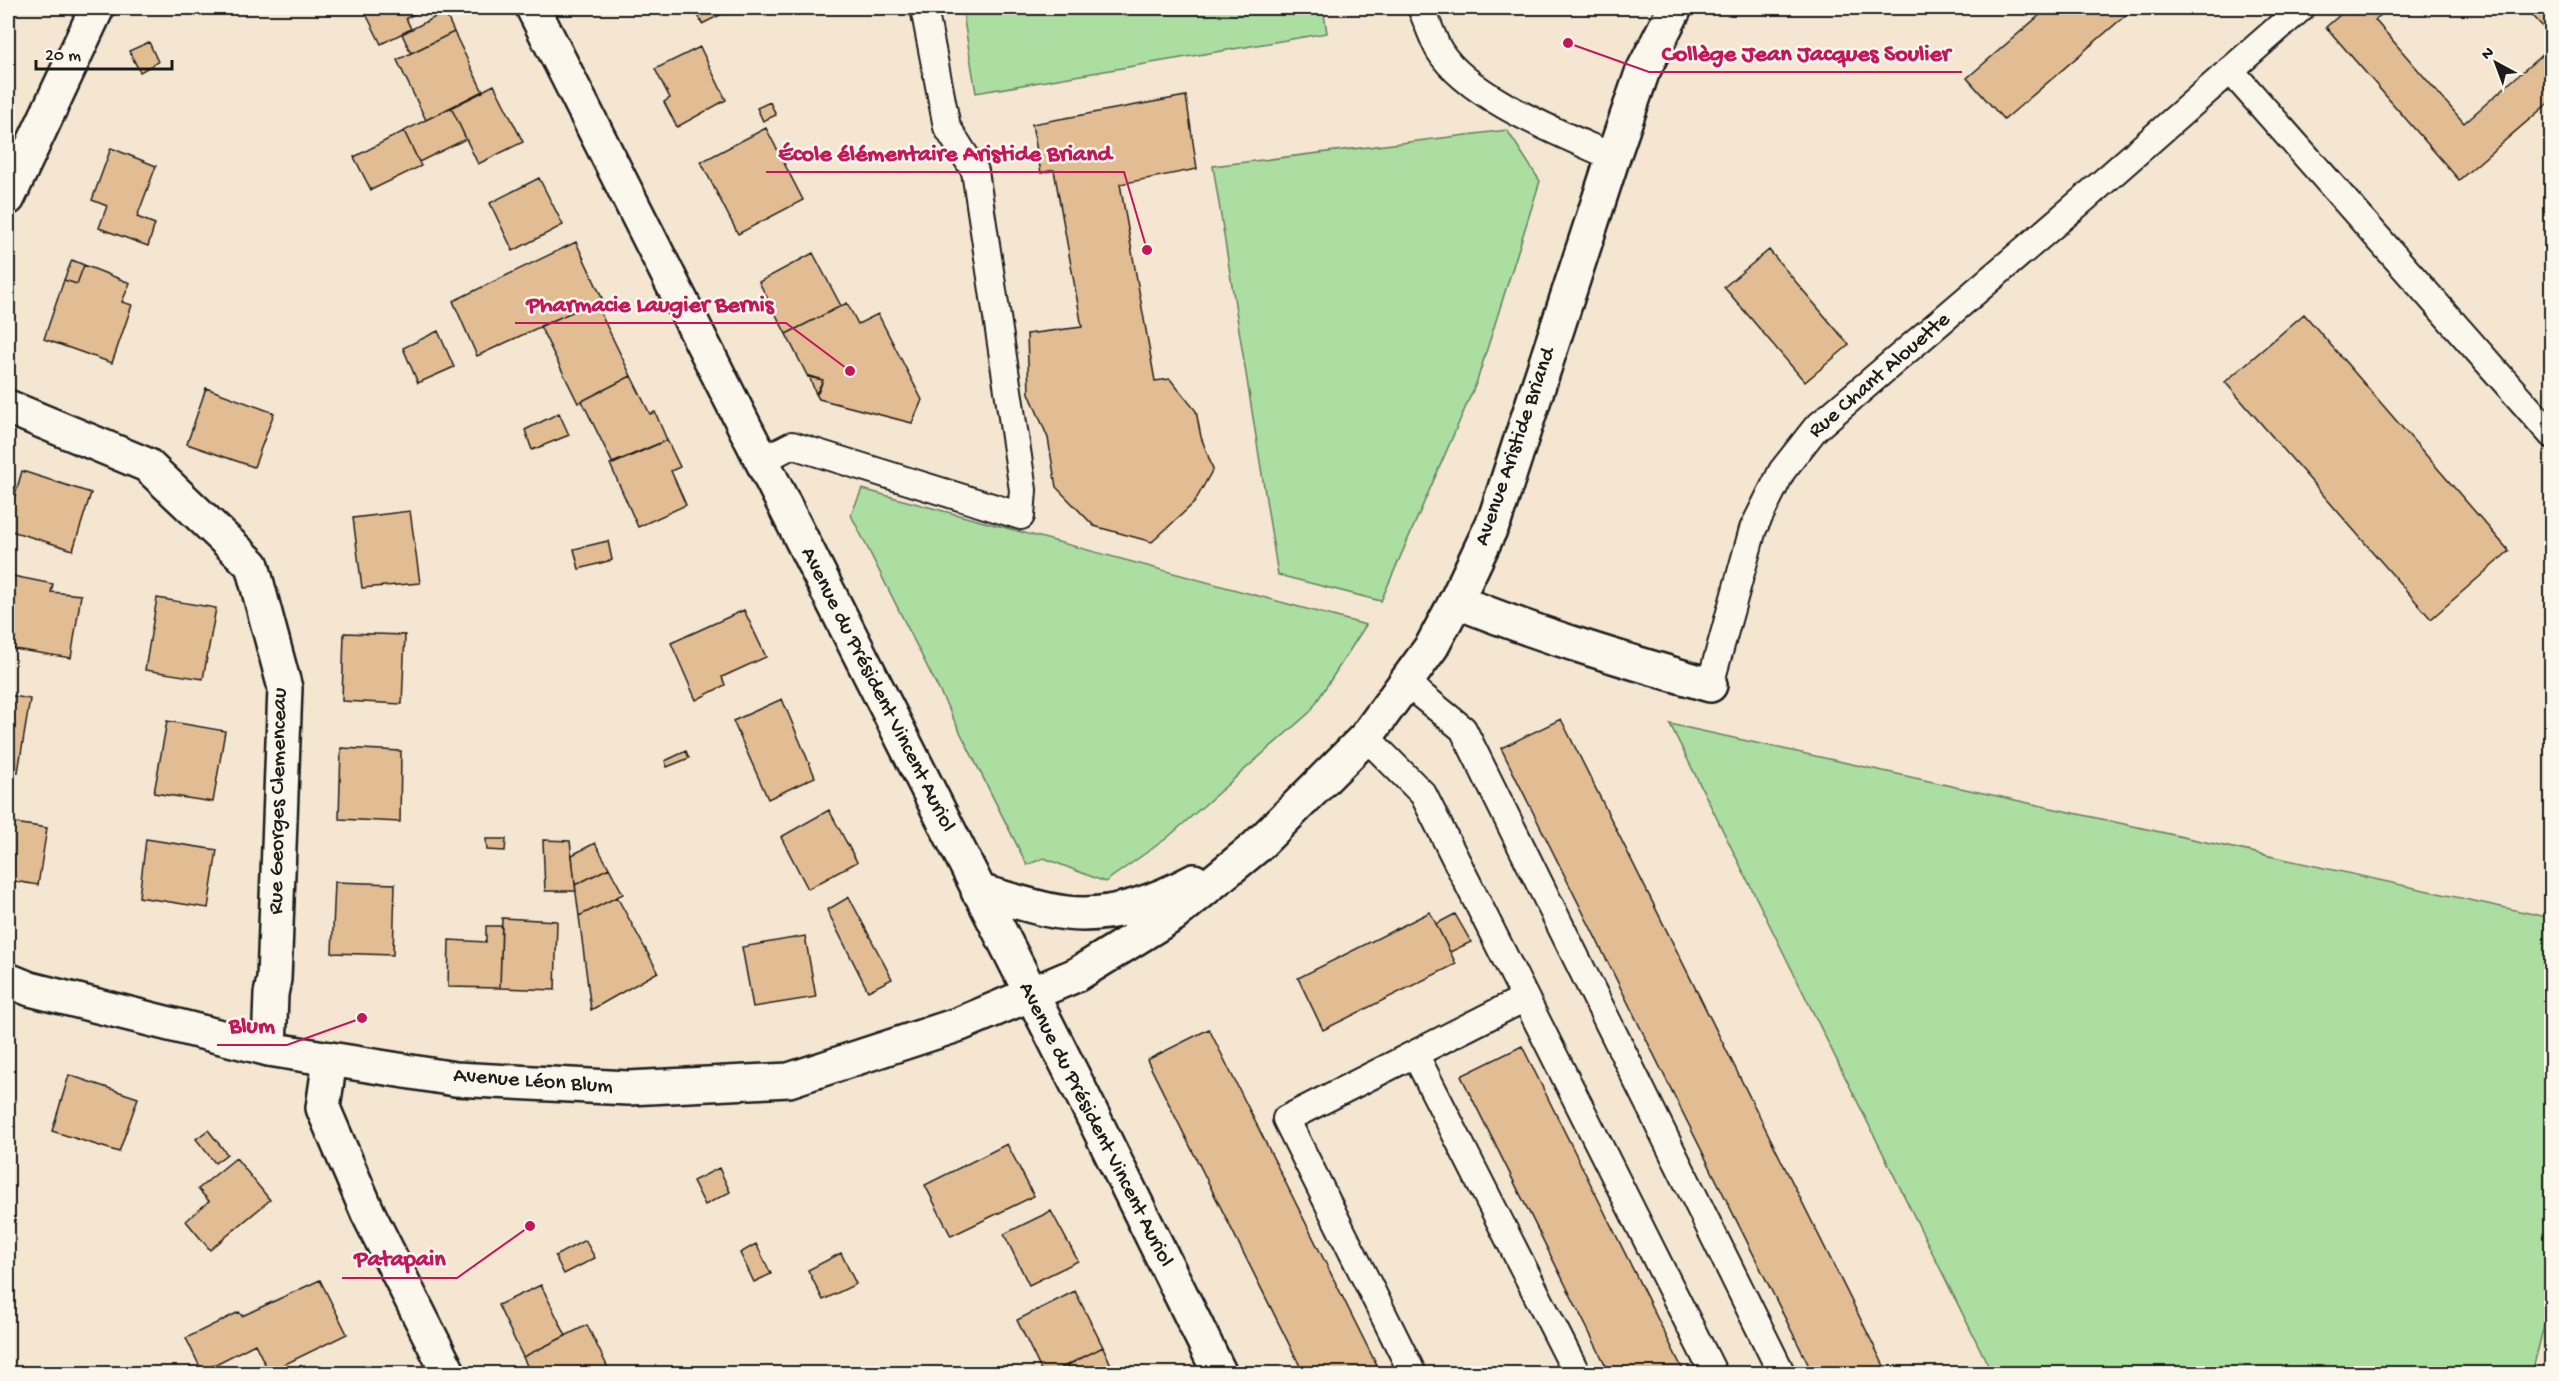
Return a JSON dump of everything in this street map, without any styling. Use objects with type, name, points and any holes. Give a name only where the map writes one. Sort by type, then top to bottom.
[{"type":"main road","points":[[8,198],[97,8]]},
{"type":"main road","name":"Avenue du Président Vincent Auriol","points":[[533,8],[1220,1374]]},
{"type":"main road","name":"Avenue Aristide Briand","points":[[1030,995],[1076,975],[1173,915],[1256,847],[1366,737],[1432,646],[1456,602],[1495,519],[1612,157],[1642,73],[1675,8]]},
{"type":"main road","name":"Rue Georges Clemenceau","points":[[8,406],[147,465],[252,565],[285,688],[274,979],[271,994],[269,1049]]},
{"type":"main road","name":"Rue Chant Alouette","points":[[1456,602],[1549,636],[1710,685]]},
{"type":"main road","points":[[978,891],[1082,914],[1125,909],[1168,895],[1256,847]]},
{"type":"main road","name":"Avenue Léon Blum","points":[[15,989],[269,1049],[330,1059],[455,1079],[628,1088],[789,1080],[913,1041],[1030,995]]},
{"type":"main road","points":[[330,1059],[323,1108],[368,1213],[449,1374]]},
{"type":"lane","points":[[761,461],[792,445],[1021,516],[1023,490],[975,171],[947,126],[924,8]]},
{"type":"lane","points":[[1421,8],[1440,50],[1461,75],[1516,113],[1612,157]]},
{"type":"lane","name":"Rue Chant Alouette","points":[[1710,685],[1753,529],[1782,471],[1815,429],[2085,198],[2301,8]]},
{"type":"lane","points":[[2230,70],[2552,435]]},
{"type":"lane","points":[[1406,683],[1463,729],[1782,1374]]},
{"type":"lane","points":[[1366,737],[1423,794],[1714,1374]]},
{"type":"lane","points":[[1413,1374],[1286,1119],[1525,998]]},
{"type":"lane","points":[[1415,1054],[1577,1374]]},
{"type":"green space","points":[[962,8],[1323,8],[1327,33],[976,93]]},
{"type":"green space","points":[[1507,130],[1540,181],[1477,381],[1381,601],[1278,575],[1213,166]]},
{"type":"green space","points":[[862,489],[1366,625],[1310,712],[1167,838],[1105,882],[1044,858],[1027,865],[851,515]]},
{"type":"green space","points":[[1670,724],[2551,918],[2552,1294],[2532,1373],[1992,1373]]},
{"type":"building","points":[[363,8],[380,8],[366,14]]},
{"type":"building","points":[[380,8],[427,8],[406,18],[411,29],[381,44],[366,14]]},
{"type":"building","points":[[695,8],[734,8],[702,24]]},
{"type":"building","points":[[2048,8],[2134,8],[2004,120],[1967,78]]},
{"type":"building","points":[[2348,8],[2389,8],[2375,20],[2464,123],[2552,46],[2552,100],[2459,180],[2326,27]]},
{"type":"building","points":[[2526,8],[2552,8],[2552,37]]},
{"type":"building","points":[[445,12],[454,32],[411,53],[402,34]]},
{"type":"building","points":[[454,32],[483,92],[426,120],[397,60]]},
{"type":"building","points":[[149,42],[158,62],[140,72],[129,51]]},
{"type":"building","points":[[700,47],[726,100],[677,127],[664,102],[670,98],[655,69]]},
{"type":"building","points":[[494,85],[523,142],[478,164],[451,107]]},
{"type":"building","points":[[1186,96],[1197,169],[1120,184],[1155,381],[1170,379],[1196,411],[1201,437],[1213,469],[1194,503],[1152,542],[1094,526],[1056,487],[1048,438],[1029,393],[1027,334],[1082,327],[1054,170],[1041,173],[1032,124]]},
{"type":"building","points":[[770,102],[776,115],[763,121],[757,108]]},
{"type":"building","points":[[451,107],[466,139],[419,162],[404,131]]},
{"type":"building","points":[[766,128],[803,200],[738,234],[701,162]]},
{"type":"building","points":[[404,131],[421,166],[371,190],[354,157]]},
{"type":"building","points":[[111,148],[156,166],[137,217],[155,224],[148,246],[99,228],[107,206],[92,200]]},
{"type":"building","points":[[539,178],[563,225],[513,251],[490,203]]},
{"type":"building","points":[[576,242],[602,298],[477,356],[453,301]]},
{"type":"building","points":[[1769,250],[1849,345],[1805,382],[1724,287]]},
{"type":"building","points":[[813,253],[841,306],[786,334],[759,282]]},
{"type":"building","points":[[72,260],[84,265],[77,284],[64,280]]},
{"type":"building","points":[[84,265],[130,283],[122,302],[132,305],[112,363],[44,339],[64,280],[77,284]]},
{"type":"building","points":[[595,302],[631,376],[578,403],[540,326]]},
{"type":"building","points":[[847,303],[858,324],[878,314],[922,400],[912,423],[819,399],[816,394],[823,380],[808,377],[786,334]]},
{"type":"building","points":[[2304,314],[2509,551],[2431,619],[2225,382]]},
{"type":"building","points":[[438,331],[454,367],[418,383],[403,348]]},
{"type":"building","points":[[631,376],[650,414],[655,412],[667,440],[613,464],[582,401]]},
{"type":"building","points":[[809,376],[823,380],[816,394]]},
{"type":"building","points":[[206,388],[274,413],[254,467],[187,444]]},
{"type":"building","points":[[559,413],[569,435],[532,450],[525,430]]},
{"type":"building","points":[[667,440],[680,467],[671,471],[686,505],[638,527],[610,464]]},
{"type":"building","points":[[22,471],[91,493],[73,550],[8,530],[8,520]]},
{"type":"building","points":[[410,511],[420,583],[362,588],[353,518]]},
{"type":"building","points":[[608,541],[612,560],[579,569],[574,549]]},
{"type":"building","points":[[8,575],[53,584],[51,592],[81,595],[71,658],[8,648]]},
{"type":"building","points":[[157,598],[216,608],[203,679],[145,670]]},
{"type":"building","points":[[744,610],[766,657],[722,677],[725,685],[696,700],[671,643]]},
{"type":"building","points":[[344,633],[405,635],[402,704],[342,701]]},
{"type":"building","points":[[8,695],[30,699],[18,772],[8,770]]},
{"type":"building","points":[[782,699],[815,777],[768,799],[733,721]]},
{"type":"building","points":[[1561,719],[1888,1374],[1813,1374],[1501,748]]},
{"type":"building","points":[[167,721],[225,731],[213,802],[154,793]]},
{"type":"building","points":[[341,748],[401,751],[400,822],[339,819]]},
{"type":"building","points":[[686,751],[689,758],[667,767],[665,761]]},
{"type":"building","points":[[829,810],[857,862],[808,889],[781,837]]},
{"type":"building","points":[[8,822],[47,828],[38,885],[8,880]]},
{"type":"building","points":[[146,839],[217,850],[208,908],[139,897]]},
{"type":"building","points":[[486,839],[506,839],[505,851],[487,850]]},
{"type":"building","points":[[543,840],[570,841],[576,891],[545,891]]},
{"type":"building","points":[[595,843],[609,868],[575,885],[572,855]]},
{"type":"building","points":[[609,868],[623,894],[579,916],[575,885]]},
{"type":"building","points":[[335,882],[395,884],[393,955],[332,953]]},
{"type":"building","points":[[617,897],[658,972],[591,1010],[579,916]]},
{"type":"building","points":[[849,897],[892,979],[868,991],[827,910]]},
{"type":"building","points":[[1430,912],[1456,964],[1323,1030],[1298,978]]},
{"type":"building","points":[[1455,914],[1471,942],[1450,952],[1436,924]]},
{"type":"building","points":[[502,918],[557,921],[555,990],[500,988]]},
{"type":"building","points":[[486,926],[502,926],[500,988],[448,987],[449,940],[486,942]]},
{"type":"building","points":[[805,936],[816,997],[753,1007],[742,947]]},
{"type":"building","points":[[1209,1029],[1381,1374],[1304,1374],[1147,1060]]},
{"type":"building","points":[[1522,1046],[1685,1374],[1610,1374],[1461,1076]]},
{"type":"building","points":[[69,1075],[138,1098],[119,1152],[52,1131]]},
{"type":"building","points":[[208,1130],[227,1154],[215,1163],[196,1139]]},
{"type":"building","points":[[1007,1144],[1034,1196],[951,1236],[925,1185]]},
{"type":"building","points":[[236,1158],[270,1200],[210,1250],[186,1221],[209,1201],[198,1189]]},
{"type":"building","points":[[719,1168],[730,1192],[705,1205],[693,1181]]},
{"type":"building","points":[[1051,1211],[1078,1261],[1029,1285],[1004,1234]]},
{"type":"building","points":[[585,1240],[595,1258],[564,1274],[555,1256]]},
{"type":"building","points":[[756,1244],[771,1274],[754,1282],[740,1253]]},
{"type":"building","points":[[841,1253],[856,1284],[823,1300],[808,1270]]},
{"type":"building","points":[[320,1280],[347,1334],[269,1372],[255,1344],[202,1371],[186,1338],[239,1312],[242,1316]]},
{"type":"building","points":[[541,1285],[566,1336],[523,1357],[498,1305]]},
{"type":"building","points":[[1075,1291],[1103,1347],[1051,1374],[1043,1374],[1017,1320]]},
{"type":"building","points":[[587,1325],[611,1374],[531,1374],[523,1357]]},
{"type":"building","points":[[1103,1347],[1115,1374],[1054,1374],[1053,1372]]},
{"type":"place","name":"Collège Jean Jacques Soulier","points":[[1568,43]]},
{"type":"place","name":"École élémentaire Aristide Briand","points":[[1147,250]]},
{"type":"place","name":"Pharmacie Laugier Bernis","points":[[850,371]]},
{"type":"place","name":"Blum","points":[[362,1018]]},
{"type":"place","name":"Patapain","points":[[530,1226]]}]
